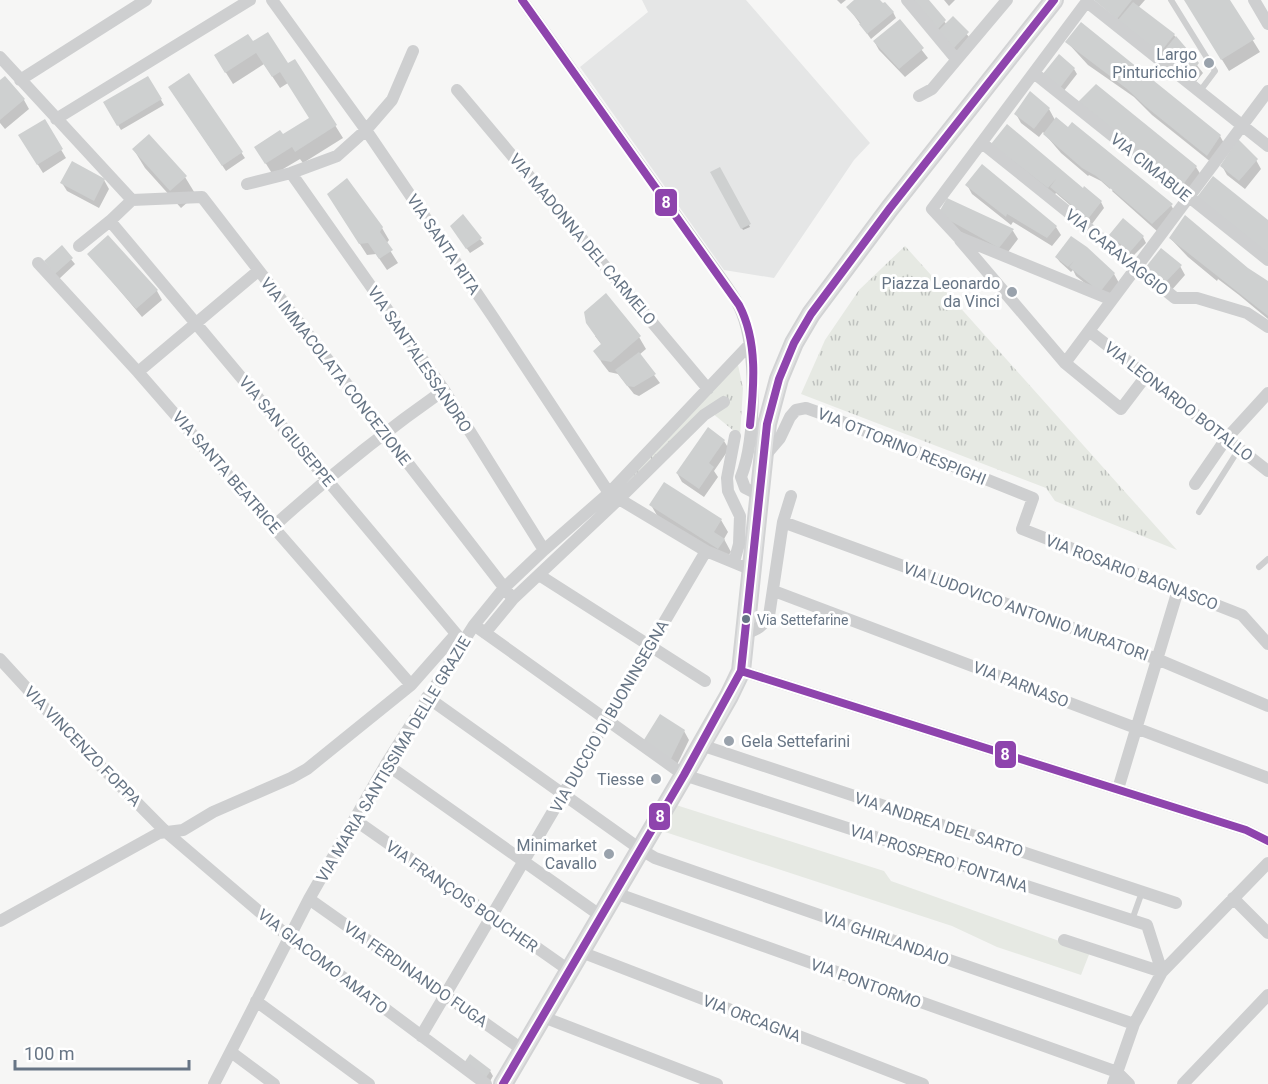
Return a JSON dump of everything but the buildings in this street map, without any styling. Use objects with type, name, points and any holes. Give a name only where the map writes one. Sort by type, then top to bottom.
[{"type":"street","points":[[21,80],[146,0]]},
{"type":"street","points":[[57,119],[250,0]]},
{"type":"street","name":"VIA SANTA RITA","points":[[272,0],[366,130],[614,496]]},
{"type":"street","points":[[522,0],[723,281],[742,312],[750,344],[753,392],[746,464],[741,477],[745,488],[759,495]]},
{"type":"street","points":[[907,0],[956,59]]},
{"type":"street","points":[[503,1084],[684,775],[741,671],[766,424],[794,343],[811,314],[890,208],[1054,0]]},
{"type":"street","points":[[1254,0],[1266,16]]},
{"type":"street","points":[[919,96],[932,89],[1005,1]]},
{"type":"street","points":[[1146,376],[1120,408],[1065,363],[932,208],[1088,1],[1268,146]]},
{"type":"street","points":[[247,183],[291,173],[337,156],[366,130],[392,100],[413,51]]},
{"type":"street","points":[[0,57],[132,200],[111,221],[79,246]]},
{"type":"street","name":"VIA CIMABUE","points":[[1034,73],[1268,261]]},
{"type":"street","name":"VIA MADONNA DEL CARMELO","points":[[457,90],[708,389]]},
{"type":"street","points":[[1065,363],[1268,91]]},
{"type":"street","name":"VIA CARAVAGGIO","points":[[982,142],[1174,298],[1197,298],[1247,313],[1268,327]]},
{"type":"street","name":"VIA SANT'ALESSANDRO","points":[[291,173],[444,390],[544,549]]},
{"type":"street","name":"VIA IMMACOLATA CONCEZIONE","points":[[132,200],[202,197],[513,599]]},
{"type":"street","name":"VIA SAN GIUSEPPE","points":[[111,221],[460,638]]},
{"type":"street","points":[[958,237],[1112,300]]},
{"type":"street","name":"VIA SANTA BEATRICE","points":[[38,263],[274,526],[411,686]]},
{"type":"street","points":[[138,372],[258,271]]},
{"type":"street","name":"VIA LEONARDO BOTALLO","points":[[1089,332],[1268,471]]},
{"type":"street","name":"VIA MARIA SANTISSIMA DELLE GRAZIE","points":[[485,633],[513,599],[614,496],[750,344]]},
{"type":"street","points":[[274,526],[327,478],[385,432],[444,390]]},
{"type":"street","points":[[1195,484],[1226,439],[1268,393]]},
{"type":"street","points":[[724,402],[704,415],[614,496],[706,551],[752,570]]},
{"type":"street","name":"VIA OTTORINO RESPIGHI","points":[[762,459],[780,438],[796,410],[806,408],[1033,498],[1022,529]]},
{"type":"street","points":[[734,562],[739,544],[740,516],[728,491],[728,478],[735,436]]},
{"type":"street","name":"VIA MARIA SANTISSIMA DELLE GRAZIE","points":[[0,921],[159,833],[183,831],[213,812],[307,769],[411,686],[474,625],[504,588],[544,549],[614,496]]},
{"type":"street","points":[[746,633],[755,631],[770,616],[783,522],[791,496]]},
{"type":"street","name":"VIA LUDOVICO ANTONIO MURATORI","points":[[783,522],[1157,659],[1268,706]]},
{"type":"street","name":"VIA ROSARIO BAGNASCO","points":[[1022,529],[1242,615],[1268,644]]},
{"type":"street","name":"VIA DUCCIO DI BUONINSEGNA","points":[[421,1036],[706,551]]},
{"type":"street","points":[[539,575],[705,681]]},
{"type":"street","points":[[1118,789],[1178,590]]},
{"type":"street","name":"VIA PARNASO","points":[[774,591],[1268,778]]},
{"type":"street","name":"VIA PROSPERO FONTANA","points":[[474,625],[684,775],[1147,925],[1162,972]]},
{"type":"street","name":"VIA MARIA SANTISSIMA DELLE GRAZIE","points":[[214,1084],[309,899],[386,764],[428,697],[460,638]]},
{"type":"street","name":"VIA VINCENZO FOPPA","points":[[0,659],[66,731],[166,832]]},
{"type":"street","points":[[741,671],[1246,830],[1268,841]]},
{"type":"street","name":"VIA GHIRLANDAIO","points":[[428,697],[655,858],[1134,1024]]},
{"type":"street","name":"VIA ANDREA DEL SARTO","points":[[701,745],[1176,903]]},
{"type":"street","points":[[386,764],[601,916]]},
{"type":"street","name":"VIA FRANÇOIS BOUCHER","points":[[355,820],[570,971]]},
{"type":"street","name":"VIA GIACOMO AMATO","points":[[166,832],[289,937],[486,1084]]},
{"type":"street","points":[[1129,1084],[1115,1078],[1134,1024],[1162,972],[1268,864]]},
{"type":"street","name":"VIA PONTORMO","points":[[615,893],[1115,1078]]},
{"type":"street","points":[[1233,898],[1268,933]]},
{"type":"street","name":"VIA FERDINANDO FUGA","points":[[309,899],[523,1050]]},
{"type":"street","points":[[1064,939],[1162,972]]},
{"type":"street","name":"VIA ORCAGNA","points":[[581,952],[923,1084]]},
{"type":"street","points":[[1183,1084],[1268,995]]},
{"type":"street","points":[[256,1001],[369,1084]]},
{"type":"street","points":[[543,1017],[717,1084]]},
{"type":"street","points":[[231,1052],[274,1084]]},
{"type":"lane","points":[[1171,0],[1215,71],[1200,92]]},
{"type":"lane","points":[[1199,512],[1239,449]]},
{"type":"lane","points":[[1259,567],[1268,559]]},
{"type":"lane","points":[[1132,920],[1142,892]]},
{"type":"shaded area","points":[[642,0],[746,0],[870,143],[854,160],[774,278],[724,270],[580,67],[648,12]]},
{"type":"green space","points":[[905,246],[1177,550],[1055,501],[1046,488],[801,394],[825,340],[859,290]]},
{"type":"green space","points":[[738,365],[743,388],[740,436],[706,408],[621,493],[616,489]]},
{"type":"green space","points":[[676,805],[884,871],[891,881],[1090,952],[1081,975],[997,947],[952,926],[662,831]]},
{"type":"transit line","name":"8","points":[[522,0],[739,305],[752,349],[753,395],[750,425]]},
{"type":"transit line","name":"8","points":[[503,1084],[684,775],[741,671],[767,424],[779,379],[794,343],[811,314],[890,208],[1054,0]]},
{"type":"transit line","name":"8","points":[[741,671],[1246,830],[1268,841]]},
{"type":"place","name":"Largo Pinturicchio","points":[[1209,63]]},
{"type":"place","name":"Piazza Leonardo da Vinci","points":[[1012,292]]},
{"type":"place","name":"Via Settefarine","points":[[746,619]]},
{"type":"place","name":"Gela Settefarini","points":[[729,741]]},
{"type":"place","name":"Tiesse","points":[[656,779]]},
{"type":"place","name":"Minimarket Cavallo","points":[[609,854]]}]
